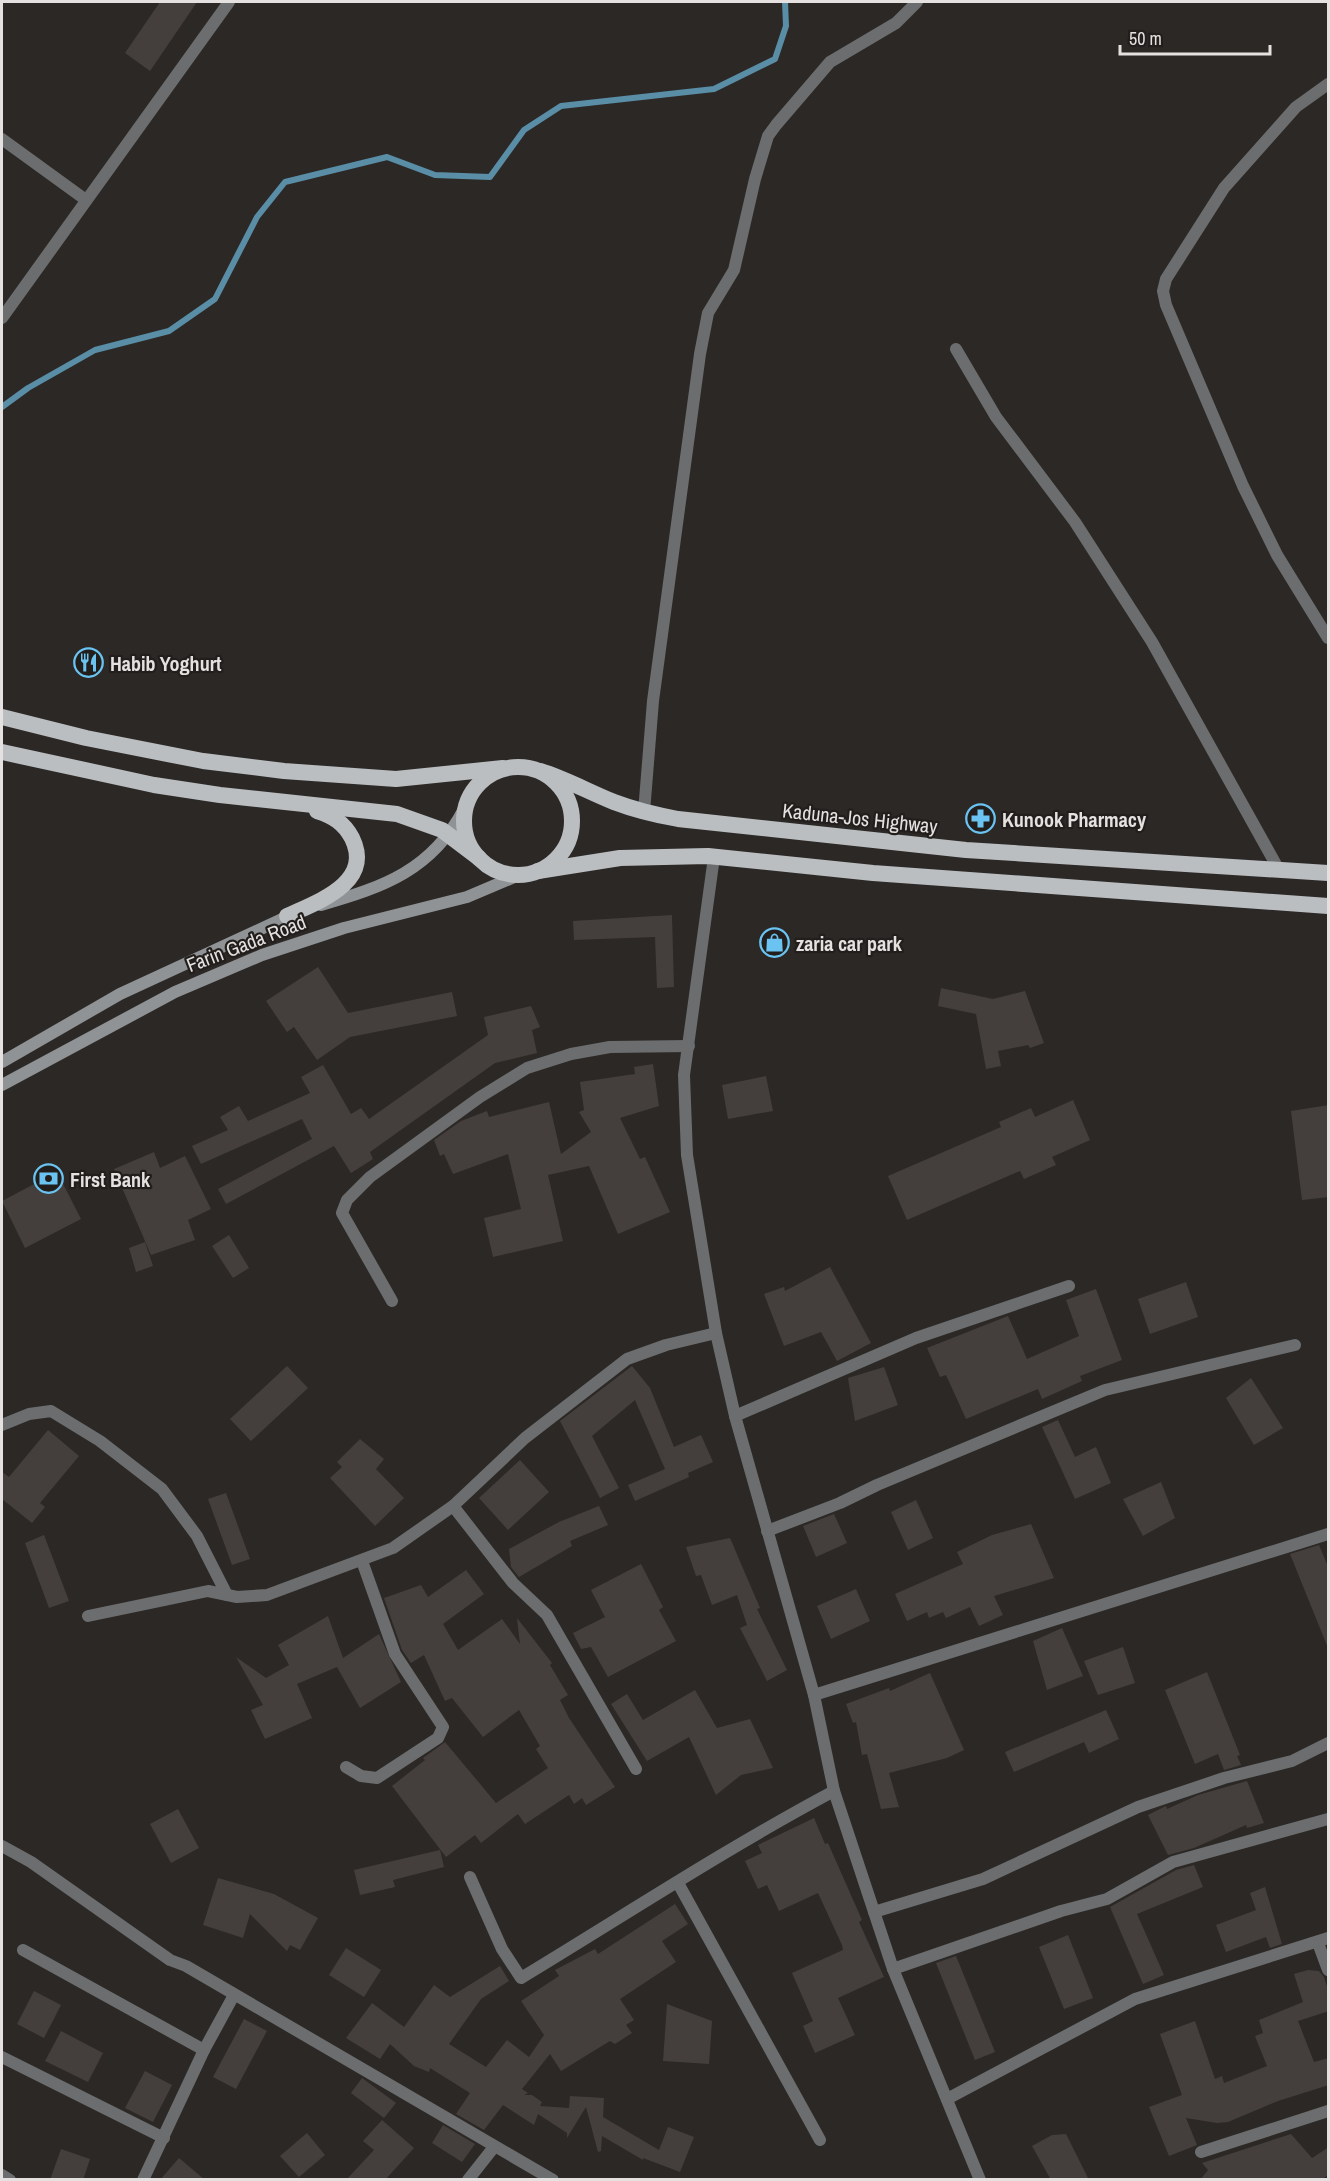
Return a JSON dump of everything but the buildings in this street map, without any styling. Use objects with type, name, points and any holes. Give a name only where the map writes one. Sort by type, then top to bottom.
[{"type":"highway","points":[[2,717],[86,738],[203,761],[284,771],[396,779],[521,766],[540,771],[553,779],[565,794],[572,811],[572,826],[561,854],[538,871]]},
{"type":"highway","points":[[2,752],[154,785],[287,803],[397,814],[420,820],[449,835],[500,872],[519,875],[620,858],[714,856],[873,873],[1329,906]]},
{"type":"highway","points":[[479,858],[471,849],[464,832],[464,809],[472,792],[484,778],[503,768]]},
{"type":"highway","name":"Kaduna-Jos Highway","points":[[540,771],[644,812],[678,819],[908,845],[1329,873]]},
{"type":"highway","points":[[287,803],[331,815],[342,823],[356,848],[357,858],[350,879],[341,888],[287,916]]},
{"type":"main road","name":"Farin Gada Road","points":[[2,1062],[120,994],[287,916],[369,891],[394,880],[429,858],[449,835],[464,809]]},
{"type":"main road","name":"Farin Gada Road","points":[[2,1085],[175,992],[262,955],[344,928],[467,897],[519,875]]},
{"type":"street","points":[[2,318],[229,2]]},
{"type":"street","points":[[644,812],[653,701],[696,379],[708,313],[734,270],[768,136],[830,62],[896,22],[917,2]]},
{"type":"street","points":[[1329,84],[1296,107],[1224,188],[1166,279],[1163,291],[1166,305],[1243,486],[1277,555],[1329,638]]},
{"type":"street","points":[[2,139],[86,200]]},
{"type":"street","points":[[956,349],[996,417],[1075,522],[1152,642],[1280,870]]},
{"type":"street","points":[[714,856],[684,1075],[687,1155],[716,1333],[735,1416],[814,1695],[834,1791],[893,1969],[980,2180]]},
{"type":"street","points":[[392,1301],[342,1213],[347,1200],[370,1177],[480,1097],[527,1068],[571,1054],[609,1047],[689,1047]]},
{"type":"street","points":[[735,1416],[916,1338],[1069,1286]]},
{"type":"street","points":[[88,1616],[208,1591],[267,1595],[393,1548],[453,1506],[525,1438],[577,1395],[627,1359],[666,1345],[716,1333]]},
{"type":"street","points":[[767,1531],[840,1503],[877,1485],[1105,1390],[1295,1345]]},
{"type":"street","points":[[2,1425],[29,1414],[51,1411],[100,1441],[162,1489],[197,1536],[227,1594]]},
{"type":"street","points":[[453,1506],[513,1583],[547,1615],[636,1769]]},
{"type":"street","points":[[814,1695],[1329,1534]]},
{"type":"street","points":[[345,1767],[361,1776],[377,1778],[438,1738],[443,1727],[395,1654],[362,1561]]},
{"type":"street","points":[[874,1912],[982,1879],[1138,1807],[1224,1778],[1292,1761],[1329,1743]]},
{"type":"street","points":[[470,1877],[502,1949],[521,1978],[678,1883],[751,1835],[834,1791]]},
{"type":"street","points":[[893,1969],[1061,1911],[1107,1899],[1173,1862],[1329,1819]]},
{"type":"street","points":[[2,1846],[31,1862],[170,1960],[553,2180]]},
{"type":"street","points":[[678,1883],[820,2140]]},
{"type":"street","points":[[947,2099],[1136,2000],[1323,1940],[1329,1970]]},
{"type":"street","points":[[22,1950],[204,2050]]},
{"type":"street","points":[[143,2180],[204,2050],[234,1995]]},
{"type":"street","points":[[2,2057],[164,2138]]},
{"type":"street","points":[[1201,2152],[1329,2111]]},
{"type":"street","points":[[468,2180],[494,2147]]},
{"type":"street","points":[[2,2175],[10,2180]]},
{"type":"waterway","points":[[2,407],[28,388],[95,350],[169,331],[215,299],[257,217],[285,182],[387,157],[435,175],[490,177],[524,130],[561,106],[714,89],[775,59],[786,26],[785,2]]},
{"type":"place","name":"Habib Yoghurt","points":[[89,663]]},
{"type":"place","name":"Kunook Pharmacy","points":[[981,819]]},
{"type":"place","name":"zaria car park","points":[[775,943]]},
{"type":"place","name":"First Bank","points":[[49,1179]]}]
